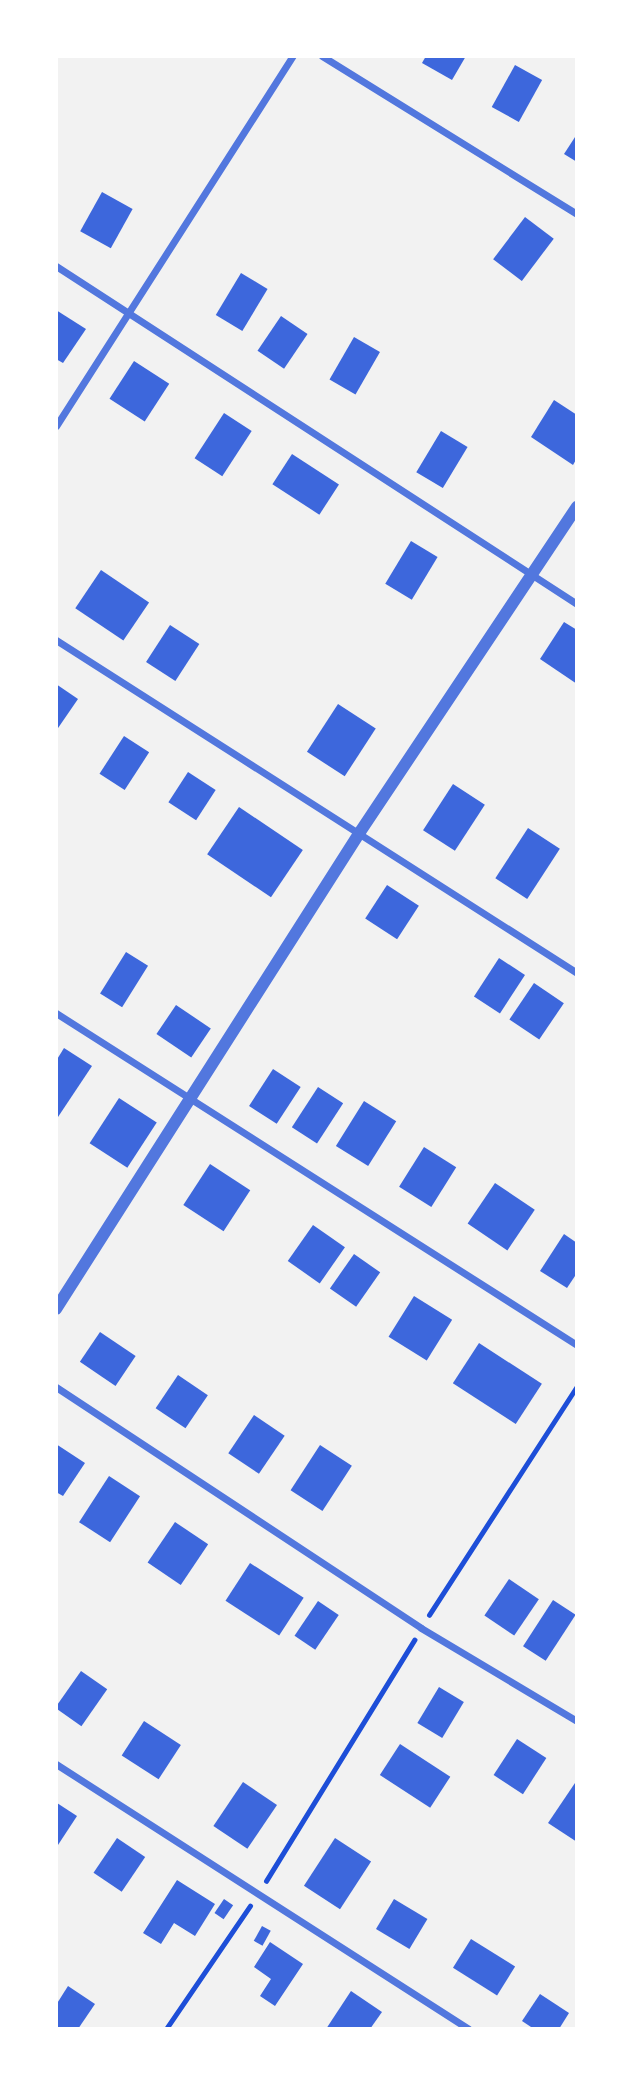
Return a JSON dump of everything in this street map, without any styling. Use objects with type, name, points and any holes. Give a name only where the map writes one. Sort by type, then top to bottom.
[{"type":"street","points":[[56,426],[293,56]]},
{"type":"street","points":[[322,56],[577,214]]},
{"type":"street","points":[[56,265],[577,604]]},
{"type":"street","points":[[56,1309],[360,832],[577,507]]},
{"type":"street","points":[[56,640],[577,973]]},
{"type":"street","points":[[56,1013],[577,1345]]},
{"type":"street","points":[[56,1387],[421,1628],[577,1721]]},
{"type":"street","points":[[56,1764],[257,1896],[468,2029]]},
{"type":"path","points":[[166,2029],[257,1896],[421,1628],[577,1386]]},
{"type":"building","points":[[426,56],[466,56],[452,80],[422,63]]},
{"type":"building","points":[[515,65],[542,80],[519,122],[492,107]]},
{"type":"building","points":[[577,134],[577,162],[564,154]]},
{"type":"building","points":[[102,192],[133,209],[111,248],[80,231]]},
{"type":"building","points":[[525,217],[554,239],[522,281],[493,259]]},
{"type":"building","points":[[241,273],[268,289],[242,331],[216,315]]},
{"type":"building","points":[[56,310],[86,329],[63,363],[56,359]]},
{"type":"building","points":[[281,316],[308,334],[284,369],[258,351]]},
{"type":"building","points":[[354,337],[380,352],[355,394],[330,379]]},
{"type":"building","points":[[134,361],[169,384],[145,422],[109,399]]},
{"type":"building","points":[[554,400],[577,415],[577,458],[573,465],[531,437]]},
{"type":"building","points":[[224,413],[252,431],[222,476],[195,458]]},
{"type":"building","points":[[441,431],[468,447],[443,488],[416,472]]},
{"type":"building","points":[[292,454],[339,484],[319,515],[272,484]]},
{"type":"building","points":[[411,541],[438,557],[412,600],[385,584]]},
{"type":"building","points":[[101,570],[149,602],[123,641],[75,608]]},
{"type":"building","points":[[564,622],[577,630],[577,684],[540,659]]},
{"type":"building","points":[[170,625],[199,644],[175,681],[146,662]]},
{"type":"building","points":[[56,684],[78,699],[56,731]]},
{"type":"building","points":[[338,704],[376,729],[345,776],[307,752]]},
{"type":"building","points":[[124,736],[149,752],[125,790],[99,774]]},
{"type":"building","points":[[188,772],[216,790],[196,820],[168,802]]},
{"type":"building","points":[[453,784],[485,805],[455,851],[423,830]]},
{"type":"building","points":[[239,807],[303,850],[271,897],[207,854]]},
{"type":"building","points":[[528,828],[560,849],[527,899],[495,878]]},
{"type":"building","points":[[387,885],[419,906],[397,939],[365,919]]},
{"type":"building","points":[[126,952],[148,966],[122,1007],[100,994]]},
{"type":"building","points":[[499,958],[525,975],[500,1013],[474,997]]},
{"type":"building","points":[[534,983],[564,1003],[539,1040],[509,1019]]},
{"type":"building","points":[[176,1005],[211,1028],[191,1058],[156,1034]]},
{"type":"building","points":[[64,1048],[92,1066],[56,1120],[56,1061]]},
{"type":"building","points":[[273,1069],[301,1087],[277,1124],[249,1106]]},
{"type":"building","points":[[318,1087],[343,1103],[317,1144],[292,1127]]},
{"type":"building","points":[[119,1098],[157,1123],[127,1168],[90,1143]]},
{"type":"building","points":[[364,1101],[396,1121],[368,1166],[336,1146]]},
{"type":"building","points":[[424,1147],[456,1167],[431,1207],[399,1187]]},
{"type":"building","points":[[210,1164],[250,1190],[224,1231],[183,1205]]},
{"type":"building","points":[[495,1183],[535,1210],[507,1250],[468,1224]]},
{"type":"building","points":[[313,1225],[345,1247],[320,1283],[288,1261]]},
{"type":"building","points":[[564,1234],[577,1243],[577,1273],[567,1288],[540,1271]]},
{"type":"building","points":[[354,1254],[380,1272],[356,1307],[330,1288]]},
{"type":"building","points":[[414,1296],[452,1320],[427,1361],[389,1337]]},
{"type":"building","points":[[100,1332],[136,1356],[116,1386],[80,1362]]},
{"type":"building","points":[[479,1343],[542,1384],[516,1424],[453,1383]]},
{"type":"building","points":[[178,1375],[208,1395],[185,1428],[156,1408]]},
{"type":"building","points":[[254,1415],[285,1436],[259,1474],[228,1453]]},
{"type":"building","points":[[56,1444],[85,1463],[63,1496],[56,1492]]},
{"type":"building","points":[[320,1445],[352,1466],[322,1511],[291,1490]]},
{"type":"building","points":[[109,1476],[140,1496],[110,1542],[79,1522]]},
{"type":"building","points":[[175,1522],[208,1544],[181,1585],[148,1563]]},
{"type":"building","points":[[250,1563],[304,1598],[279,1636],[225,1601]]},
{"type":"building","points":[[509,1579],[539,1599],[514,1636],[484,1615]]},
{"type":"building","points":[[553,1600],[576,1615],[546,1661],[523,1646]]},
{"type":"building","points":[[318,1601],[339,1615],[315,1650],[295,1636]]},
{"type":"building","points":[[81,1671],[107,1689],[81,1726],[56,1708]]},
{"type":"building","points":[[439,1687],[464,1702],[442,1738],[417,1723]]},
{"type":"building","points":[[144,1721],[181,1745],[159,1779],[122,1755]]},
{"type":"building","points":[[517,1739],[546,1758],[523,1794],[494,1775]]},
{"type":"building","points":[[400,1744],[450,1777],[430,1808],[380,1775]]},
{"type":"building","points":[[577,1780],[577,1842],[548,1823]]},
{"type":"building","points":[[243,1782],[277,1805],[247,1849],[213,1826]]},
{"type":"building","points":[[57,1803],[77,1816],[56,1848],[56,1805]]},
{"type":"building","points":[[117,1838],[145,1857],[122,1892],[94,1873]]},
{"type":"building","points":[[335,1838],[371,1861],[340,1909],[304,1886]]},
{"type":"building","points":[[177,1880],[215,1904],[195,1936],[174,1923],[161,1944],[143,1933]]},
{"type":"building","points":[[224,1899],[233,1905],[224,1919],[214,1913]]},
{"type":"building","points":[[394,1899],[427,1919],[409,1949],[376,1929]]},
{"type":"building","points":[[262,1926],[271,1931],[263,1946],[254,1941]]},
{"type":"building","points":[[471,1939],[515,1967],[497,1995],[453,1968]]},
{"type":"building","points":[[270,1942],[303,1964],[275,2006],[260,1996],[271,1979],[254,1967]]},
{"type":"building","points":[[68,1986],[95,2004],[78,2029],[56,2029],[56,2005]]},
{"type":"building","points":[[351,1991],[382,2012],[370,2029],[326,2029]]},
{"type":"building","points":[[540,1994],[569,2013],[559,2029],[534,2029],[522,2021]]}]
